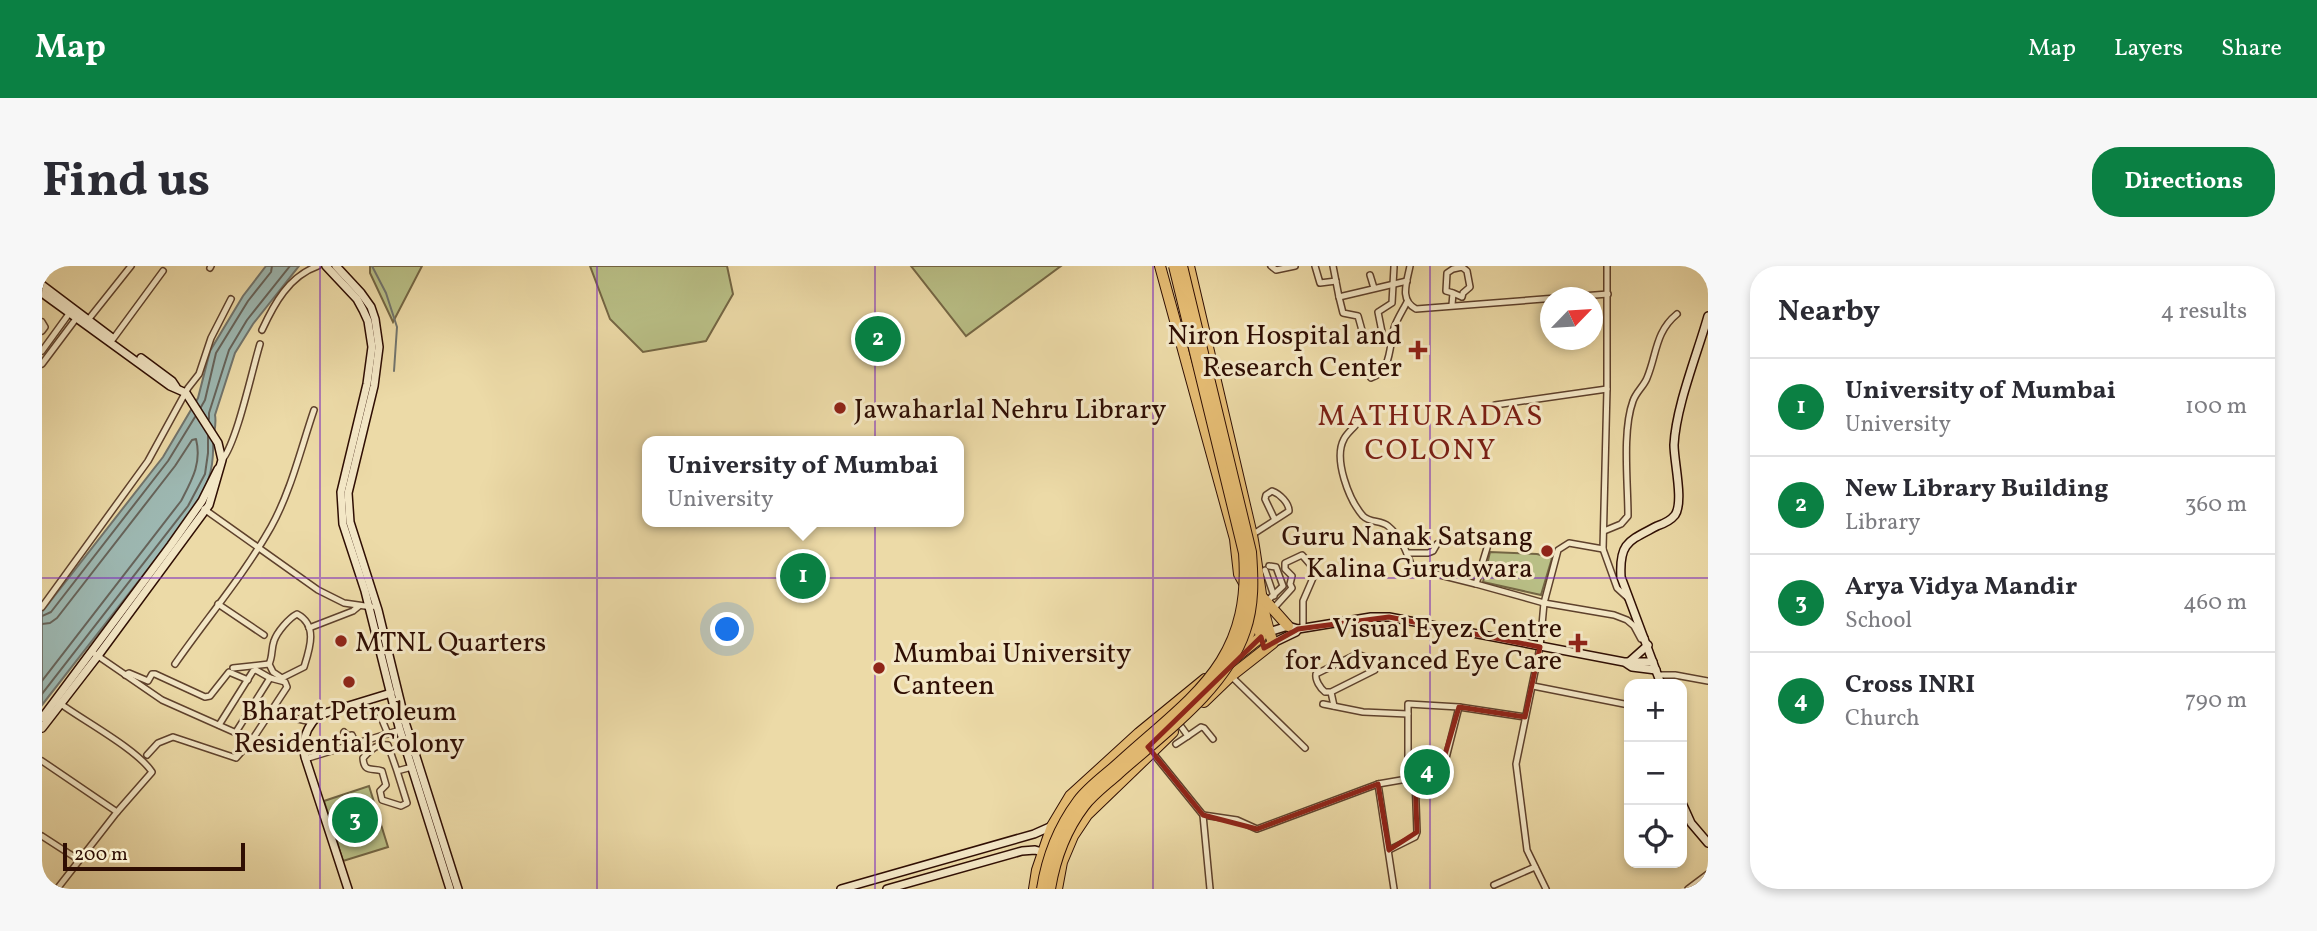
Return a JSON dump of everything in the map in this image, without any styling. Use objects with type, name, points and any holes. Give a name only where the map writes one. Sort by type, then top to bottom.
[{"type":"highway","points":[[1160,266],[1235,539],[1239,573],[1238,614],[1227,643],[1198,684]]},
{"type":"highway","points":[[1042,889],[1045,868],[1065,820],[1080,799],[1191,698],[1213,674],[1238,629],[1243,607],[1246,581],[1244,553],[1174,266]]},
{"type":"highway","points":[[1050,889],[1061,844],[1085,804],[1196,704],[1219,679],[1245,632],[1254,581],[1251,552],[1182,266]]},
{"type":"highway","points":[[1056,889],[1062,862],[1073,836],[1087,814],[1231,676],[1269,646],[1265,634],[1264,568],[1252,535],[1189,266]]},
{"type":"highway","points":[[1182,345],[1207,338]]},
{"type":"highway","points":[[1239,573],[1264,568]]},
{"type":"highway","points":[[1239,573],[1296,628]]},
{"type":"highway","points":[[1228,662],[1245,646],[1254,617],[1265,599]]},
{"type":"highway","points":[[1034,889],[1042,852],[1052,826],[1070,796],[1139,733],[1265,634]]},
{"type":"street","points":[[88,320],[131,266]]},
{"type":"street","points":[[262,330],[284,290],[306,271],[318,266]]},
{"type":"street","points":[[326,266],[357,299],[368,321],[372,347],[370,385]]},
{"type":"street","points":[[337,266],[371,307],[379,347],[343,479],[340,502],[343,524],[369,590],[400,730],[450,889]]},
{"type":"street","points":[[1271,266],[1276,270],[1295,266]]},
{"type":"street","points":[[1315,266],[1320,283],[1336,281]]},
{"type":"street","points":[[1333,266],[1343,313],[1358,316],[1364,341]]},
{"type":"street","points":[[1410,266],[1405,296],[1407,302],[1416,309],[1540,299]]},
{"type":"street","points":[[1607,266],[1603,549],[1617,588],[1629,600]]},
{"type":"street","points":[[1383,337],[1378,312],[1392,303],[1394,267]]},
{"type":"street","points":[[1462,267],[1467,271],[1470,287],[1462,297],[1453,293],[1446,291],[1447,273],[1462,267]]},
{"type":"street","points":[[113,339],[163,271]]},
{"type":"street","points":[[1370,275],[1374,288]]},
{"type":"street","points":[[1339,297],[1407,281]]},
{"type":"street","points":[[42,285],[71,311],[186,393],[218,443],[221,463],[219,476],[202,507],[58,702],[42,728]]},
{"type":"street","points":[[42,293],[61,308],[71,311]]},
{"type":"street","points":[[1452,305],[1453,293]]},
{"type":"street","points":[[1603,294],[1608,294]]},
{"type":"street","points":[[42,607],[148,461],[199,374],[211,338],[230,299]]},
{"type":"street","points":[[1362,365],[1371,378],[1378,375],[1388,360],[1394,329],[1407,302]]},
{"type":"street","points":[[42,351],[71,311]]},
{"type":"street","points":[[1604,531],[1621,524],[1628,516],[1628,423],[1632,403],[1647,378],[1656,344],[1670,320],[1677,314]]},
{"type":"street","points":[[78,316],[88,320],[121,347]]},
{"type":"street","points":[[42,364],[78,316]]},
{"type":"street","points":[[1659,679],[1621,577],[1620,562],[1623,548],[1633,539],[1675,515],[1678,504],[1674,445],[1677,426],[1708,316]]},
{"type":"street","points":[[42,322],[46,326],[42,331]]},
{"type":"street","points":[[57,331],[64,335]]},
{"type":"street","points":[[221,463],[234,435],[260,344]]},
{"type":"street","points":[[1495,405],[1607,389]]},
{"type":"street","points":[[175,664],[259,547],[281,507],[314,410]]},
{"type":"street","points":[[1358,422],[1343,441],[1343,477],[1362,515],[1366,519],[1387,525],[1407,553],[1412,568],[1544,603],[1614,615],[1627,620],[1641,639],[1647,642]]},
{"type":"street","points":[[1252,535],[1289,511],[1279,494],[1272,491],[1265,499],[1275,520]]},
{"type":"street","points":[[202,507],[318,590],[344,603],[373,607]]},
{"type":"street","points":[[1407,553],[1428,553],[1433,551],[1437,544],[1448,539],[1490,538],[1476,584]]},
{"type":"street","points":[[1546,889],[1527,850],[1516,764],[1541,646],[1544,603],[1558,550],[1569,543],[1603,549]]},
{"type":"street","points":[[1265,599],[1292,588],[1292,576],[1284,569],[1285,563],[1302,555],[1316,570],[1303,601],[1296,632],[1269,646]]},
{"type":"street","points":[[1264,568],[1276,567],[1283,586],[1265,599]]},
{"type":"street","points":[[218,604],[264,635]]},
{"type":"street","points":[[309,628],[353,611],[359,606]]},
{"type":"street","points":[[300,615],[309,628],[312,639],[304,667],[282,678],[273,672],[269,664],[274,652],[274,640],[292,616],[300,615]]},
{"type":"street","points":[[1265,634],[1371,617],[1390,617],[1626,662],[1708,681]]},
{"type":"street","points":[[1626,662],[1644,651],[1647,642]]},
{"type":"street","points":[[95,654],[162,700],[252,740]]},
{"type":"street","points":[[1357,654],[1373,660],[1375,670],[1331,692],[1321,689],[1316,674],[1357,654]]},
{"type":"street","points":[[233,668],[269,664]]},
{"type":"street","points":[[147,755],[158,744],[173,737],[236,758],[252,740],[287,687],[285,682],[256,670],[219,725]]},
{"type":"street","points":[[144,687],[152,674],[155,674],[208,697],[229,672],[248,680]]},
{"type":"street","points":[[125,676],[130,673],[148,681]]},
{"type":"street","points":[[1231,676],[1305,748]]},
{"type":"street","points":[[236,732],[270,678]]},
{"type":"street","points":[[1533,686],[1624,704]]},
{"type":"street","points":[[348,889],[303,744],[312,722],[325,713],[393,692]]},
{"type":"street","points":[[393,692],[458,889]]},
{"type":"street","points":[[1331,692],[1334,706]]},
{"type":"street","points":[[42,718],[58,702]]},
{"type":"street","points":[[57,889],[152,772],[128,750],[58,702]]},
{"type":"street","points":[[1323,704],[1363,712],[1408,714]]},
{"type":"street","points":[[1389,850],[1415,837],[1417,832],[1411,778],[1408,704],[1458,707],[1525,718]]},
{"type":"street","points":[[1203,815],[1237,820],[1257,829],[1378,784],[1436,774],[1445,762],[1458,707]]},
{"type":"street","points":[[270,713],[312,722]]},
{"type":"street","points":[[380,715],[388,734]]},
{"type":"street","points":[[1180,725],[1188,736]]},
{"type":"street","points":[[1176,744],[1201,727],[1213,739]]},
{"type":"street","points":[[352,736],[359,730]]},
{"type":"street","points":[[306,759],[400,730]]},
{"type":"street","points":[[344,732],[352,736],[356,744]]},
{"type":"street","points":[[1139,733],[1203,815],[1210,889]]},
{"type":"street","points":[[388,745],[398,774],[407,803],[401,806],[382,800],[380,791],[386,785],[382,771],[371,771],[365,766],[363,758],[369,750],[388,745]]},
{"type":"street","points":[[42,761],[117,812]]},
{"type":"street","points":[[398,774],[413,770]]},
{"type":"street","points":[[1378,784],[1394,889]]},
{"type":"street","points":[[1683,805],[1691,823],[1708,843]]},
{"type":"street","points":[[842,889],[866,885],[947,857],[1034,834],[1052,826]]},
{"type":"street","points":[[42,836],[79,860]]},
{"type":"street","points":[[887,889],[1022,851],[1042,852]]},
{"type":"street","points":[[947,857],[951,870]]},
{"type":"street","points":[[1494,885],[1535,867]]},
{"type":"street","points":[[1688,889],[1708,874]]},
{"type":"highlighted area","points":[[1389,617],[1540,647],[1525,717],[1459,707],[1441,768],[1436,774],[1415,777],[1417,832],[1389,850],[1378,784],[1257,829],[1203,815],[1148,747],[1261,637],[1264,648],[1298,629]]},
{"type":"green space","points":[[370,266],[422,266],[393,322],[370,273]]},
{"type":"green space","points":[[590,266],[727,266],[733,294],[706,341],[643,352],[610,319]]},
{"type":"green space","points":[[911,266],[1061,266],[966,336]]},
{"type":"green space","points":[[1490,552],[1537,554],[1552,558],[1541,595],[1483,582]]},
{"type":"green space","points":[[369,786],[388,847],[343,861],[324,801]]},
{"type":"water","points":[[266,266],[299,266],[253,324],[235,353],[215,415],[211,471],[199,501],[42,705],[42,612],[163,457],[198,398],[210,351],[243,296]]},
{"type":"waterway","points":[[372,266],[386,293],[397,327],[394,371]]},
{"type":"place","name":"New Library Building","points":[[878,339]]},
{"type":"place","name":"Niron Hospital and Research Center","points":[[1418,350]]},
{"type":"place","name":"Jawaharlal Nehru Library","points":[[840,408]]},
{"type":"place","name":"Guru Nanak Satsang Kalina Gurudwara","points":[[1547,551]]},
{"type":"place","name":"University of Mumbai","points":[[803,576]]},
{"type":"place","name":"MTNL Quarters","points":[[341,641]]},
{"type":"place","name":"Visual Eyez Centre for Advanced Eye Care","points":[[1578,643]]},
{"type":"place","name":"Mumbai University Canteen","points":[[879,668]]},
{"type":"place","name":"Bharat Petroleum Residential Colony","points":[[349,682]]},
{"type":"place","name":"Cross INRI","points":[[1427,772]]},
{"type":"place","name":"Arya Vidya Mandir","points":[[355,820]]},
{"type":"district","name":"MATHURADAS COLONY","points":[[1431,432]]}]
